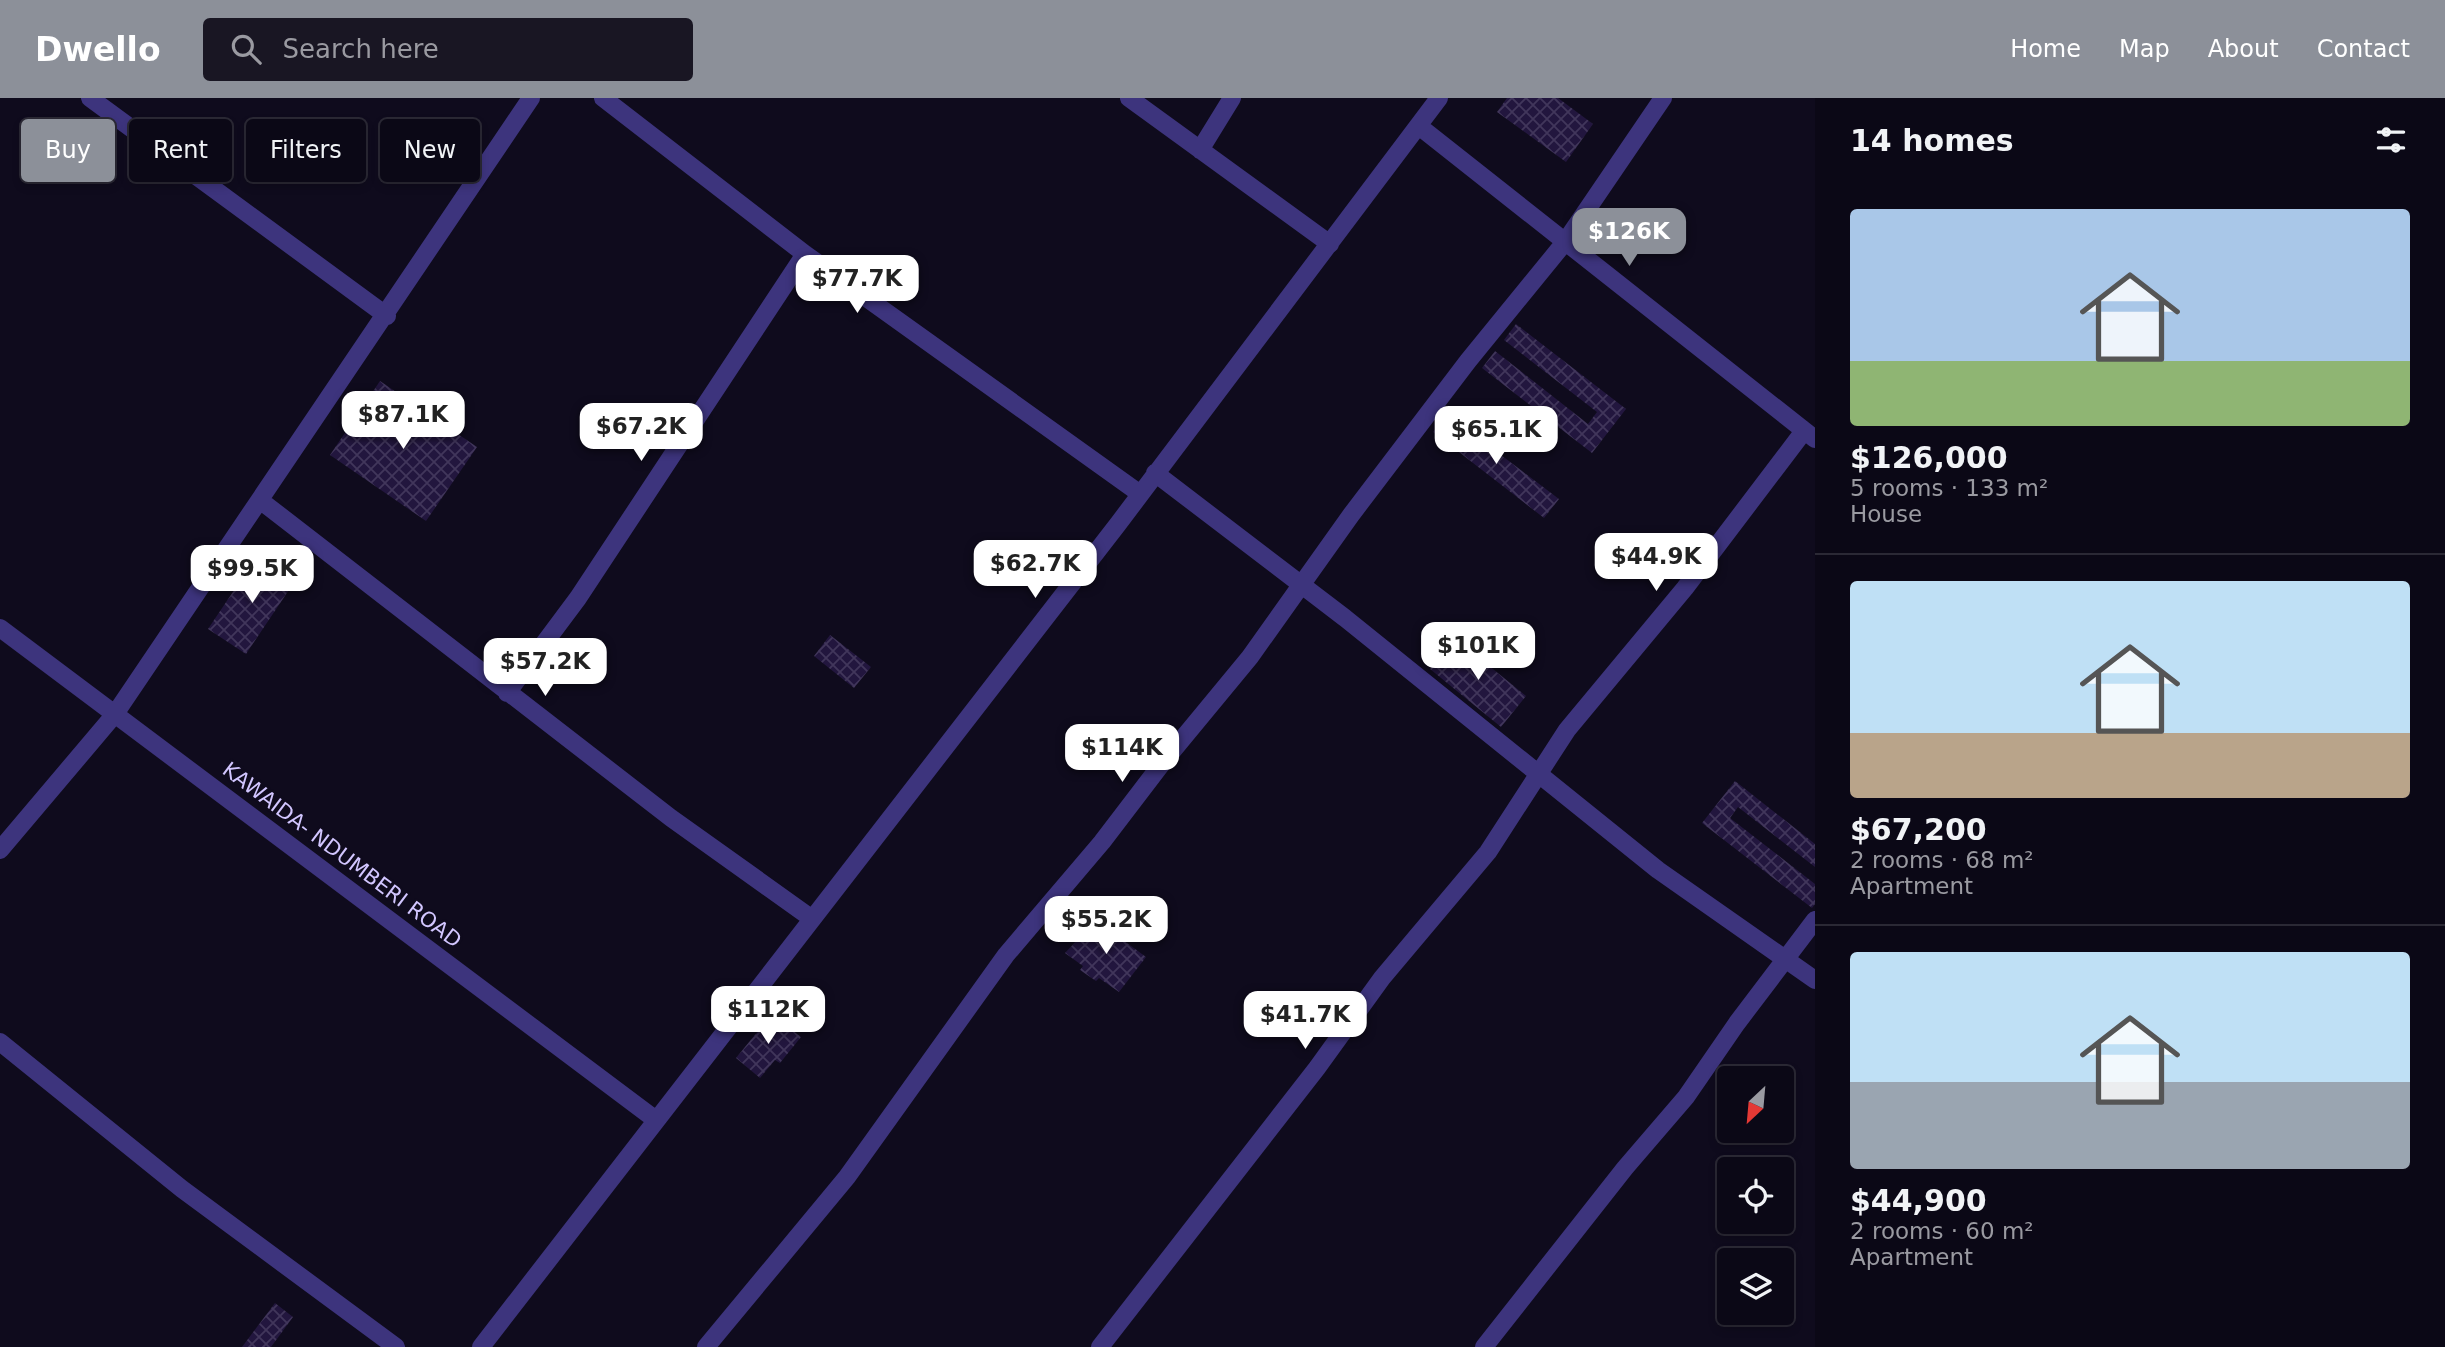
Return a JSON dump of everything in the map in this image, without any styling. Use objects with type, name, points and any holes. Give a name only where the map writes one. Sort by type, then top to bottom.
[{"type":"street","points":[[90,98],[387,316]]},
{"type":"street","points":[[0,850],[115,714],[387,316],[531,98]]},
{"type":"street","points":[[603,98],[804,254],[1139,493]]},
{"type":"street","points":[[1129,98],[1329,244]]},
{"type":"street","points":[[1200,150],[1232,98]]},
{"type":"street","points":[[481,1347],[1110,535],[1139,493],[1420,127],[1439,98]]},
{"type":"street","points":[[706,1347],[847,1177],[1006,956],[1102,842],[1303,586],[1351,514],[1434,405],[1565,242],[1663,98]]},
{"type":"street","points":[[1100,1347],[1310,1078],[1382,978],[1488,852],[1567,730],[1809,435],[1420,127]]},
{"type":"street","points":[[508,693],[578,598],[804,254]]},
{"type":"street","points":[[1155,473],[1303,586],[1658,870],[1786,957],[1815,980]]},
{"type":"street","points":[[261,501],[671,818],[811,918]]},
{"type":"street","name":"KAWAIDA- NDUMBERI ROAD","points":[[0,628],[656,1120]]},
{"type":"street","points":[[1484,1347],[1625,1168],[1686,1097],[1815,920]]},
{"type":"street","points":[[0,1042],[182,1189],[396,1347]]},
{"type":"building","points":[[1507,98],[1558,98],[1593,124],[1566,162],[1497,112]]},
{"type":"building","points":[[1516,324],[1626,409],[1592,453],[1482,368],[1495,351],[1588,424],[1597,412],[1504,340]]},
{"type":"building","points":[[380,381],[477,447],[426,521],[330,455]]},
{"type":"building","points":[[1447,414],[1559,499],[1544,518],[1433,432]]},
{"type":"building","points":[[257,556],[295,581],[246,654],[208,629]]},
{"type":"building","points":[[830,635],[871,667],[854,688],[814,656]]},
{"type":"building","points":[[1455,638],[1526,696],[1501,727],[1430,669]]},
{"type":"building","points":[[1735,781],[1815,844],[1815,867],[1738,807],[1730,818],[1815,884],[1815,904],[1812,908],[1702,823]]},
{"type":"building","points":[[1096,920],[1146,957],[1119,992],[1099,978],[1096,981],[1080,970],[1083,966],[1065,953]]},
{"type":"building","points":[[772,1014],[801,1037],[780,1063],[775,1060],[760,1078],[736,1058]]},
{"type":"building","points":[[275,1303],[293,1317],[271,1347],[242,1347]]}]
